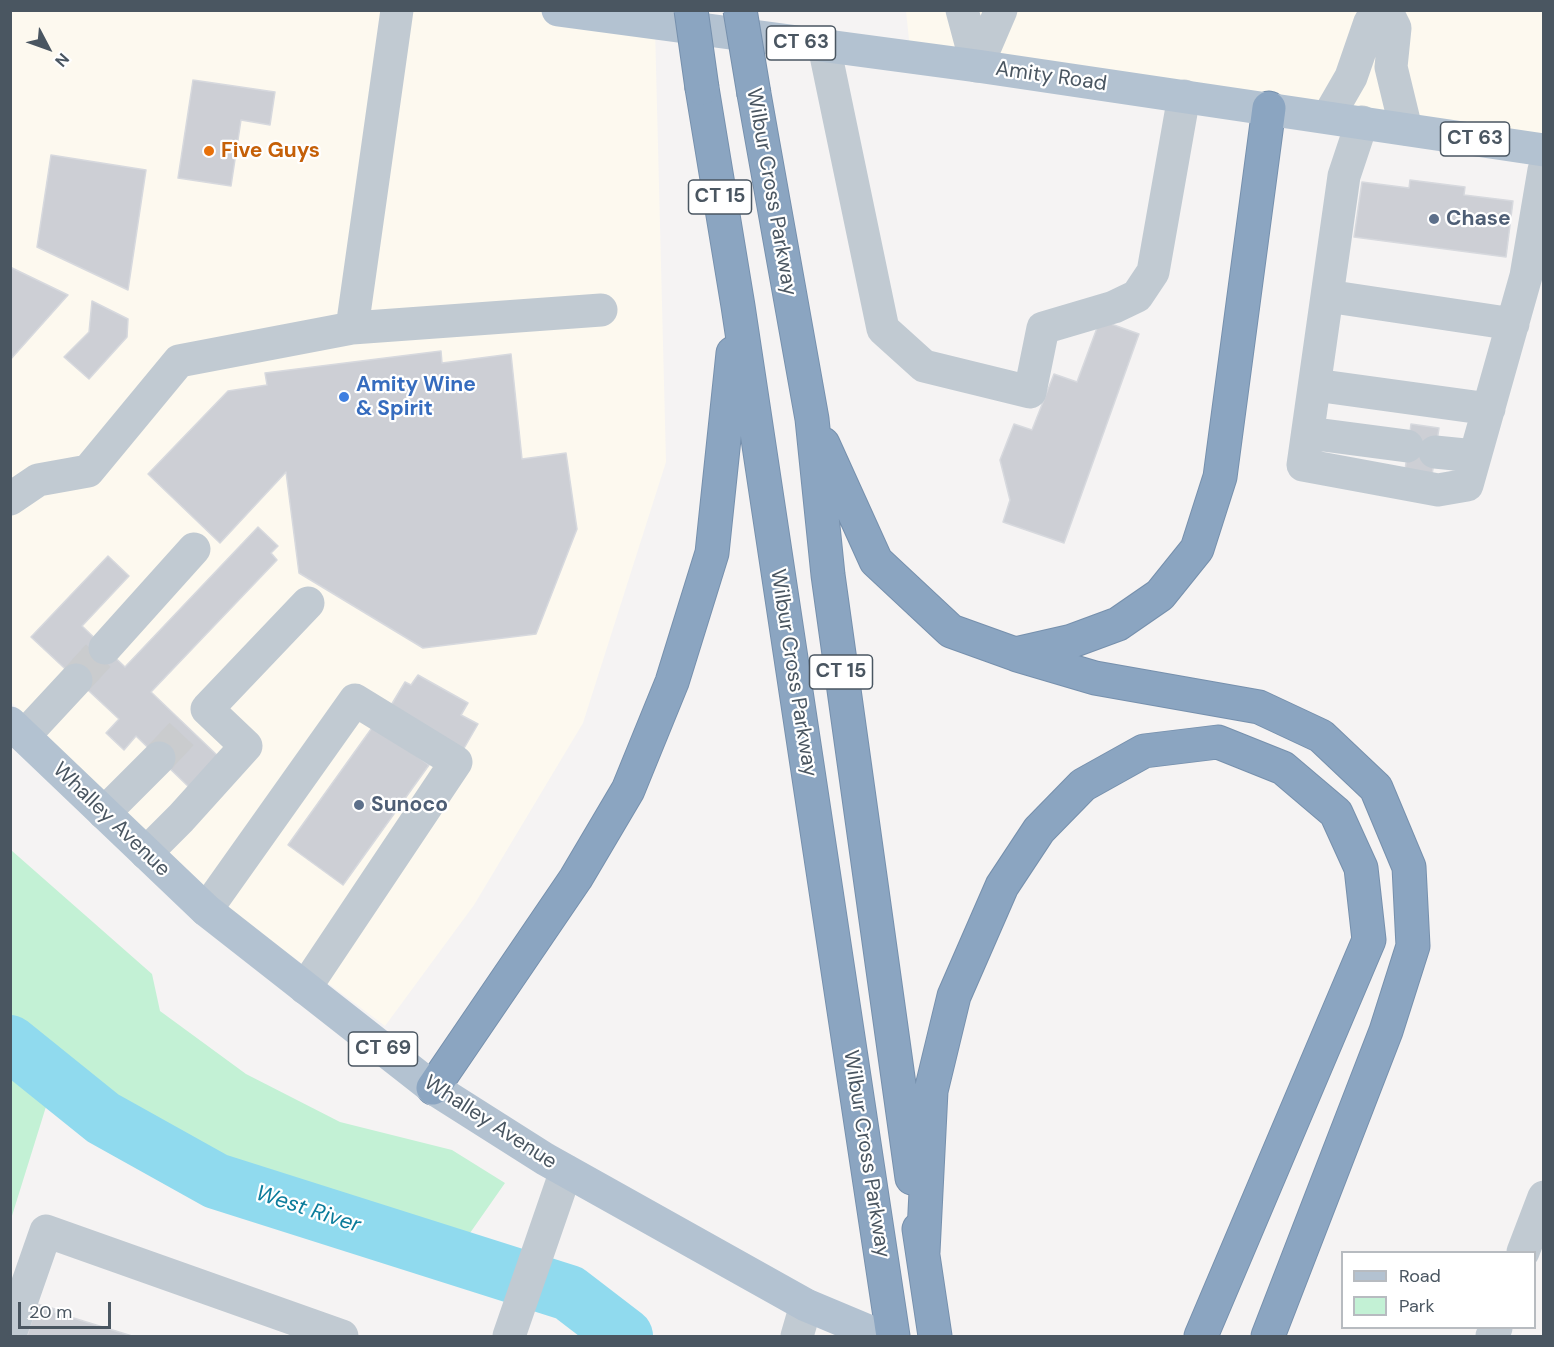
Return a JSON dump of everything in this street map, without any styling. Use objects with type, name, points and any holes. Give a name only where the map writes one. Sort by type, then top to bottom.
[{"type":"highway","name":"Wilbur Cross Parkway","points":[[691,10],[738,306],[893,1336]]},
{"type":"highway","name":"Wilbur Cross Parkway","points":[[740,10],[812,419],[828,574],[933,1323]]},
{"type":"highway","points":[[1015,654],[1072,641],[1118,624],[1160,595],[1197,549],[1220,477],[1269,108]]},
{"type":"highway","points":[[433,1088],[576,878],[617,809],[628,790],[672,682],[712,553],[738,306]]},
{"type":"highway","points":[[812,419],[876,561],[951,631],[1015,654],[1095,678],[1259,707],[1321,736],[1376,788],[1409,867],[1413,946],[1386,1031],[1268,1336]]},
{"type":"highway","points":[[923,1252],[931,1091],[954,996],[1002,886],[1039,830],[1083,785],[1144,751],[1218,742],[1283,768],[1336,813],[1361,868],[1370,940],[1201,1336]]},
{"type":"main road","name":"Amity Road","points":[[558,10],[977,66],[1544,150]]},
{"type":"main road","name":"Whalley Avenue","points":[[17,729],[206,910],[433,1088],[566,1171],[806,1305],[880,1336]]},
{"type":"street","points":[[352,328],[397,10]]},
{"type":"street","points":[[962,10],[977,66]]},
{"type":"street","points":[[977,66],[1000,10]]},
{"type":"street","points":[[1329,117],[1351,77],[1370,22],[1386,10],[1395,28],[1391,68],[1406,129]]},
{"type":"street","points":[[824,46],[884,329],[924,366],[1030,392],[1043,328],[1114,308],[1137,296],[1153,272],[1184,96]]},
{"type":"street","points":[[1362,122],[1344,176],[1304,465],[1438,490],[1467,485],[1526,276],[1544,170]]},
{"type":"street","points":[[1327,296],[1513,324]]},
{"type":"street","points":[[10,499],[38,480],[88,471],[179,361],[352,328],[601,310]]},
{"type":"street","points":[[1315,385],[1489,408]]},
{"type":"street","points":[[1308,433],[1475,456]]},
{"type":"street","points":[[105,648],[194,549]]},
{"type":"street","points":[[146,853],[246,746],[198,718],[308,603]]},
{"type":"street","points":[[17,729],[76,680]]},
{"type":"street","points":[[206,910],[355,700],[456,762],[305,988]]},
{"type":"street","points":[[104,813],[159,758]]},
{"type":"street","points":[[510,1335],[566,1171]]},
{"type":"street","points":[[1523,1251],[1544,1197]]},
{"type":"street","points":[[10,1334],[46,1231],[342,1336]]},
{"type":"street","points":[[797,1336],[806,1305]]},
{"type":"shaded area","points":[[576,10],[655,28],[666,462],[583,723],[474,905],[385,1026],[200,887],[11,702],[10,11]]},
{"type":"shaded area","points":[[906,11],[1543,11],[1543,138],[910,49]]},
{"type":"green space","points":[[11,850],[152,974],[160,1011],[246,1074],[340,1122],[452,1150],[505,1183],[456,1253],[431,1243],[208,1177],[151,1155],[118,1129],[82,1091],[54,1081],[11,1219]]},
{"type":"building","name":"Five Guys","points":[[193,80],[275,92],[270,125],[241,120],[231,186],[178,178]]},
{"type":"building","points":[[51,155],[146,170],[128,290],[37,247]]},
{"type":"building","name":"Chase","points":[[1410,180],[1465,187],[1464,195],[1513,201],[1506,257],[1354,237],[1362,182],[1409,188]]},
{"type":"building","points":[[10,267],[68,295],[10,360]]},
{"type":"building","points":[[92,301],[128,319],[127,337],[89,379],[64,357],[89,332]]},
{"type":"building","points":[[1100,320],[1139,334],[1064,543],[1003,522],[1010,500],[1000,460],[1014,424],[1032,430],[1054,374],[1077,382]]},
{"type":"building","points":[[441,351],[442,363],[511,354],[522,459],[566,453],[577,529],[536,634],[423,648],[299,573],[286,472],[220,543],[148,474],[228,391],[267,385],[265,373]]},
{"type":"building","points":[[1411,424],[1439,428],[1431,482],[1404,478]]},
{"type":"building","points":[[258,527],[278,546],[271,553],[277,560],[151,692],[220,758],[191,789],[136,736],[124,750],[106,733],[119,719],[31,637],[108,556],[129,576],[82,626],[125,667]]},
{"type":"building","points":[[418,675],[468,703],[461,715],[478,724],[463,750],[390,707],[405,682],[411,685]]},
{"type":"building","name":"Sunoco","points":[[374,725],[429,765],[343,885],[288,845]]},
{"type":"building","points":[[37,1304],[55,1309],[54,1312],[132,1336],[27,1336]]},
{"type":"waterway","name":"West River","points":[[10,1043],[103,1118],[216,1181],[569,1293],[625,1336]]},
{"type":"tunnel","points":[[76,680],[105,648]]},
{"type":"tunnel","points":[[159,758],[188,727]]},
{"type":"place","name":"Five Guys","points":[[209,151]]},
{"type":"place","name":"Chase","points":[[1434,219]]},
{"type":"place","name":"Amity Wine & Spirit","points":[[344,397]]},
{"type":"place","name":"Sunoco","points":[[359,805]]}]
